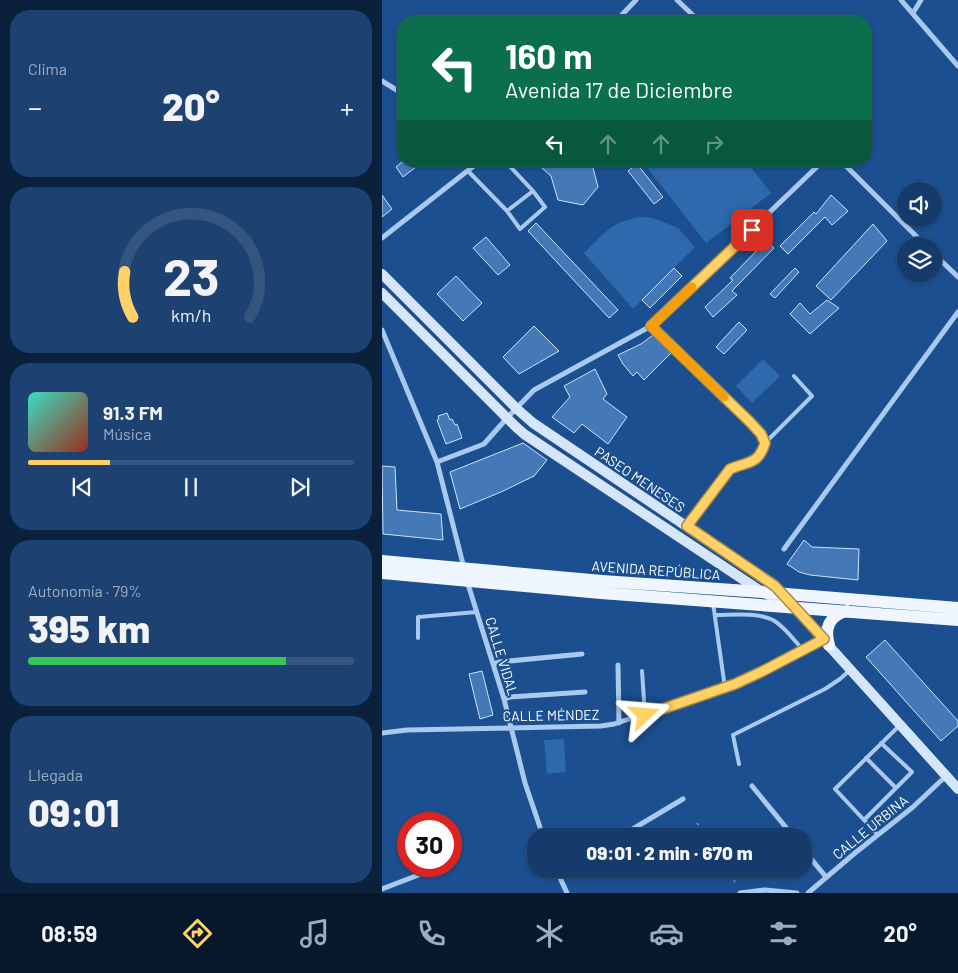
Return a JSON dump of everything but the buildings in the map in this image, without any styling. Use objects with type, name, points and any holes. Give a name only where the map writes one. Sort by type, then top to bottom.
[{"type":"main road","name":"AVENIDA REPÚBLICA","points":[[382,561],[466,575],[601,593],[958,620]]},
{"type":"main road","name":"AVENIDA REPÚBLICA","points":[[382,573],[602,581],[958,608]]},
{"type":"main road","points":[[826,642],[828,624],[837,614],[848,611]]},
{"type":"street","points":[[622,15],[636,0]]},
{"type":"street","points":[[677,0],[693,15]]},
{"type":"street","points":[[901,0],[958,66]]},
{"type":"street","points":[[913,13],[921,0]]},
{"type":"street","points":[[382,82],[397,91]]},
{"type":"street","points":[[382,238],[473,167]]},
{"type":"street","points":[[437,462],[484,444],[534,390],[651,326],[817,167]]},
{"type":"street","points":[[847,167],[917,237]]},
{"type":"street","points":[[942,262],[958,277]]},
{"type":"street","name":"PASEO MENESES","points":[[382,274],[516,409],[542,430],[772,583],[794,607]]},
{"type":"street","name":"PASEO MENESES","points":[[382,293],[507,418],[534,441],[762,592],[794,607]]},
{"type":"street","points":[[784,549],[958,312]]},
{"type":"street","points":[[950,323],[958,319]]},
{"type":"street","points":[[651,326],[750,422],[761,434],[765,443],[761,454],[750,463],[738,465],[730,469],[687,526]]},
{"type":"street","name":"CALLE VIDAL","points":[[382,330],[437,462],[466,575],[504,699],[525,783],[540,828]]},
{"type":"street","points":[[794,607],[958,789]]},
{"type":"street","name":"CALLE MÉNDEZ","points":[[382,733],[407,730],[600,726],[645,715],[725,688],[804,650],[826,642]]},
{"type":"street","points":[[493,664],[582,654]]},
{"type":"street","points":[[618,665],[619,722]]},
{"type":"street","points":[[504,699],[585,692]]},
{"type":"street","name":"CALLE URBINA","points":[[808,893],[913,807],[946,776]]},
{"type":"street","points":[[752,786],[786,828]]},
{"type":"street","points":[[634,828],[683,799]]},
{"type":"street","points":[[812,860],[826,877]]},
{"type":"street","points":[[382,889],[413,877]]},
{"type":"street","points":[[560,878],[567,893]]},
{"type":"street","points":[[741,893],[759,890],[797,893]]},
{"type":"lane","points":[[468,171],[508,210],[520,229],[545,207],[511,167]]},
{"type":"lane","points":[[508,210],[533,191]]},
{"type":"lane","points":[[765,443],[812,396],[794,376]]},
{"type":"lane","points":[[713,601],[725,688]]},
{"type":"lane","points":[[418,638],[418,617],[477,612]]},
{"type":"lane","points":[[715,615],[764,617],[773,621],[788,633],[804,650]]},
{"type":"lane","points":[[739,764],[733,735],[825,689],[840,679],[850,669]]},
{"type":"lane","points":[[642,671],[645,715]]},
{"type":"lane","points":[[878,835],[835,789],[900,725]]},
{"type":"lane","points":[[864,820],[912,772],[881,742]]},
{"type":"lane","points":[[866,758],[896,788]]},
{"type":"path","points":[[697,823],[700,828]]},
{"type":"path","points":[[732,878],[741,893]]},
{"type":"shaded area","points":[[647,167],[751,167],[771,193],[706,243]]},
{"type":"shaded area","points":[[645,217],[656,219],[678,228],[695,247],[633,309],[584,253],[610,228],[625,220]]},
{"type":"shaded area","points":[[763,359],[780,376],[752,403],[736,386]]},
{"type":"shaded area","points":[[564,739],[566,772],[547,774],[544,740]]},
{"type":"slow traffic","points":[[692,287],[651,326],[724,397]]},
{"type":"route","points":[[645,715],[735,684],[824,639],[775,586],[687,526],[730,469],[738,465],[750,463],[761,454],[765,443],[761,434],[750,422],[651,326],[752,230]]}]
